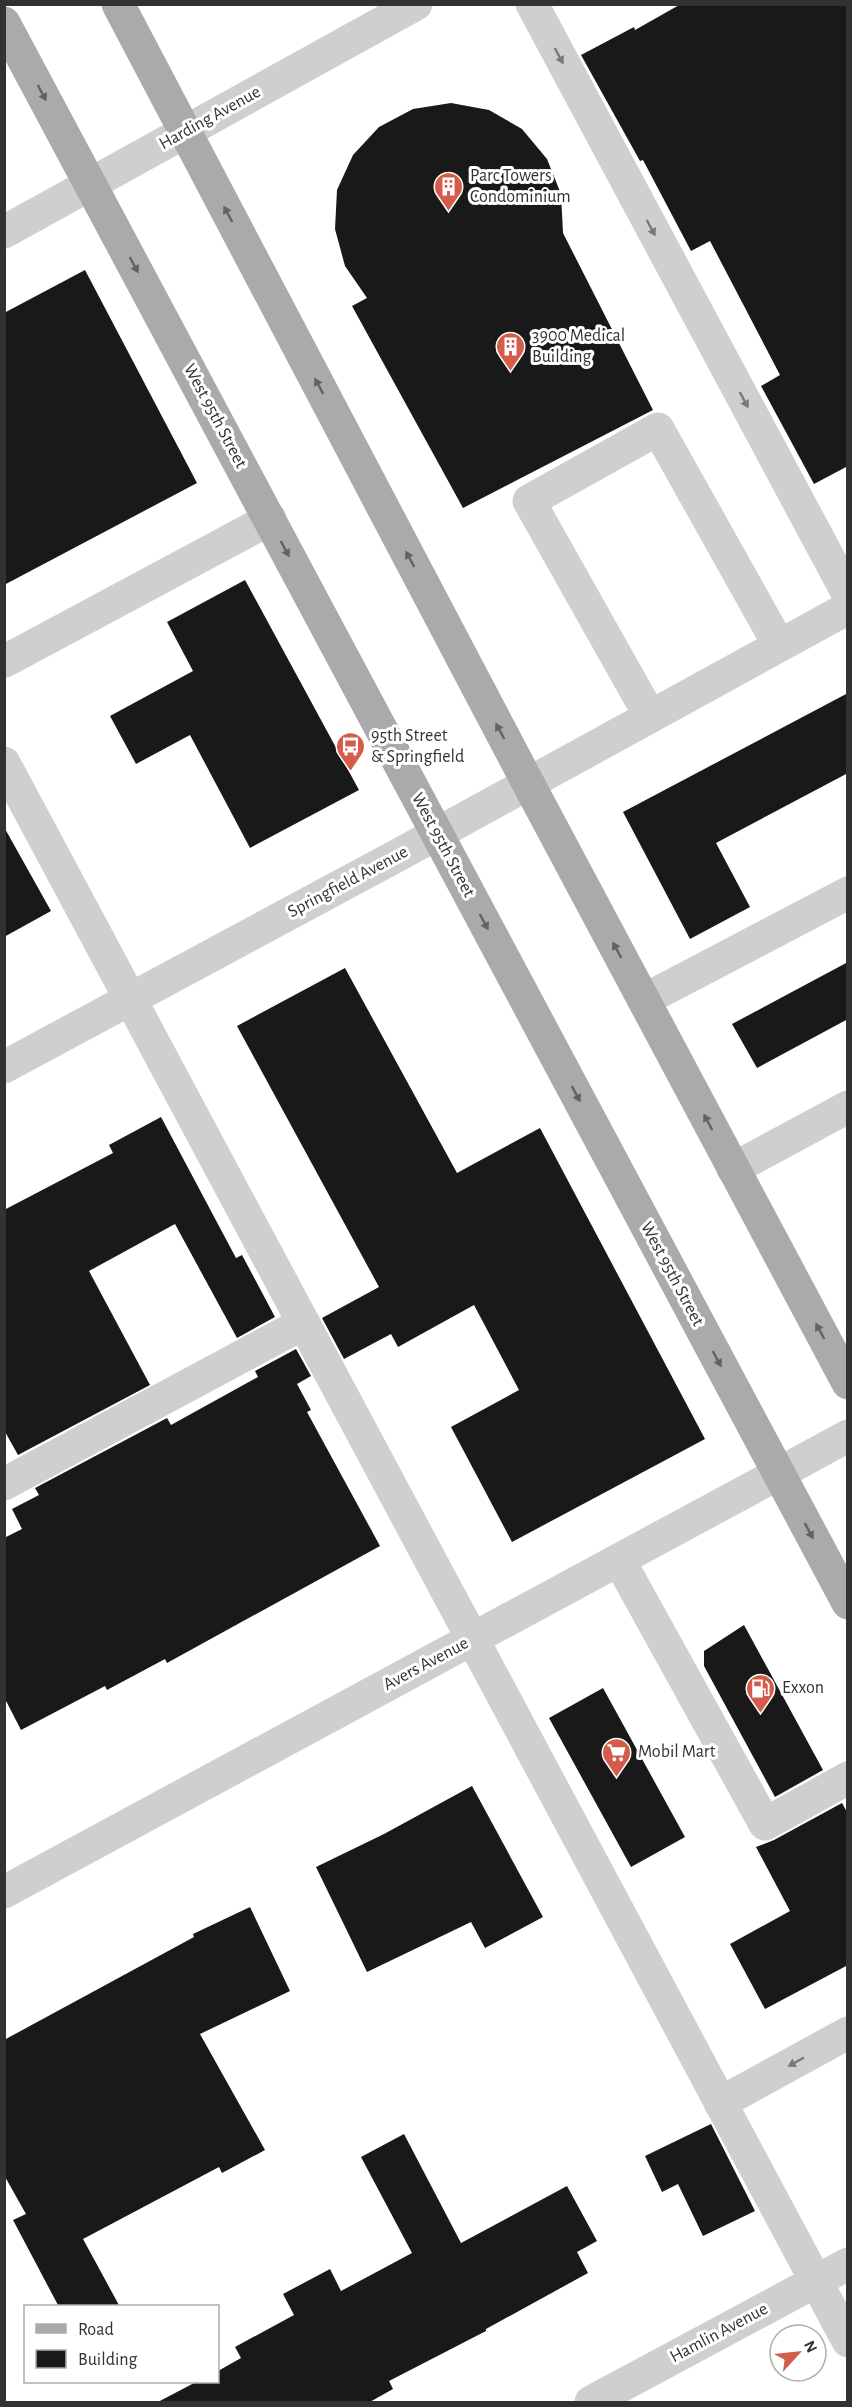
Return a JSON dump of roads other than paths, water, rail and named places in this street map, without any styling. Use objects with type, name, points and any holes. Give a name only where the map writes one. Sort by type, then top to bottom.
[{"type":"main road","points":[[118,4],[528,783],[848,1383]]},
{"type":"main road","name":"West 95th Street","points":[[4,23],[12,57],[91,184],[848,1603]]},
{"type":"street","name":"Harding Avenue","points":[[4,232],[416,4]]},
{"type":"street","points":[[532,4],[848,594]]},
{"type":"street","points":[[650,716],[529,501],[658,429],[779,645]]},
{"type":"street","points":[[5,661],[270,519]]},
{"type":"street","name":"Springfield Avenue","points":[[4,1067],[437,834],[848,608]]},
{"type":"street","points":[[4,763],[848,2341]]},
{"type":"street","points":[[644,1000],[848,893]]},
{"type":"street","points":[[733,1168],[848,1107]]},
{"type":"street","points":[[4,1484],[304,1323]]},
{"type":"street","name":"Avers Avenue","points":[[4,1892],[848,1437]]},
{"type":"street","points":[[619,1560],[765,1824],[848,1778]]},
{"type":"street","points":[[720,2103],[848,2033]]},
{"type":"street","name":"Hamlin Avenue","points":[[591,2403],[848,2264]]},
{"type":"place","name":"Parc Towers Condominium","points":[[449,212]]},
{"type":"place","name":"3900 Medical Building","points":[[511,372]]},
{"type":"place","name":"95th Street & Springfield","points":[[350,772]]},
{"type":"place","name":"Exxon","points":[[761,1714]]},
{"type":"place","name":"Mobil Mart","points":[[617,1778]]}]
